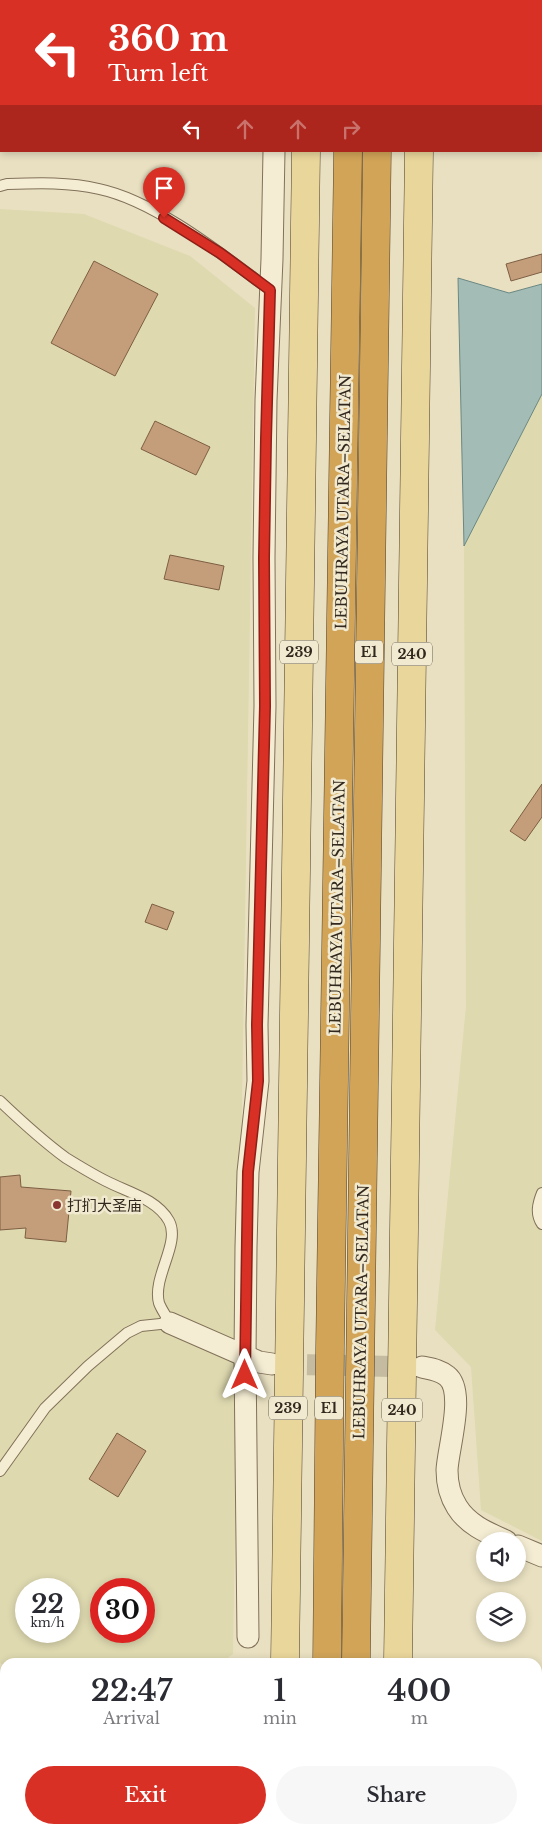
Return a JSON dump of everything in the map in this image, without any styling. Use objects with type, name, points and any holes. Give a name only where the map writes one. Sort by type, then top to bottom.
[{"type":"highway","name":"LEBUHRAYA UTARA–SELATAN","points":[[327,1658],[330,1328],[348,152]]},
{"type":"highway","name":"LEBUHRAYA UTARA–SELATAN","points":[[356,1658],[377,152]]},
{"type":"main road","name":"239","points":[[285,1658],[306,152]]},
{"type":"main road","name":"240","points":[[398,1658],[419,152]]},
{"type":"street","points":[[248,1637],[245,1357],[248,1172],[258,1081],[257,1025],[265,696],[264,558],[266,429],[274,152]]},
{"type":"street","points":[[170,1323],[245,1357],[272,1364]]},
{"type":"street","points":[[422,1367],[437,1370],[448,1376],[453,1386],[456,1397],[448,1469],[449,1489],[457,1507],[467,1519],[486,1532]]},
{"type":"street","points":[[526,1549],[542,1556]]},
{"type":"lane","points":[[0,186],[7,184],[58,183],[100,189],[136,201],[220,253],[270,290]]},
{"type":"lane","points":[[0,1101],[28,1127],[67,1158],[105,1181],[149,1202],[162,1211],[170,1223],[172,1234],[158,1288],[159,1303],[170,1323],[141,1326],[127,1333],[88,1366],[45,1408],[0,1471]]},
{"type":"lane","points":[[542,1193],[537,1206],[539,1221],[542,1224]]},
{"type":"shaded area","points":[[0,209],[84,214],[190,256],[255,308],[233,1654],[228,1658],[0,1658]]},
{"type":"shaded area","points":[[542,394],[542,1541],[481,1510],[471,1367],[435,1330],[466,1006],[464,546]]},
{"type":"water","points":[[458,278],[509,293],[542,284],[542,394],[464,546]]},
{"type":"building","points":[[542,254],[542,272],[511,281],[506,264]]},
{"type":"building","points":[[94,261],[158,294],[115,376],[51,343]]},
{"type":"building","points":[[155,421],[210,447],[196,475],[141,449]]},
{"type":"building","points":[[170,555],[224,566],[219,590],[164,579]]},
{"type":"building","points":[[542,784],[542,817],[525,841],[510,831]]},
{"type":"building","points":[[152,904],[174,912],[167,930],[145,922]]},
{"type":"building","points":[[20,1175],[21,1187],[71,1191],[66,1242],[25,1238],[26,1228],[0,1230],[0,1177]]},
{"type":"building","points":[[117,1433],[146,1451],[118,1497],[89,1479]]},
{"type":"tunnel","points":[[275,1364],[417,1367]]},
{"type":"place","name":"打扪大圣庙","points":[[57,1205]]},
{"type":"route","points":[[164,218],[220,253],[270,290],[266,400],[265,706],[257,1025],[258,1081],[248,1172],[245,1375]]}]
